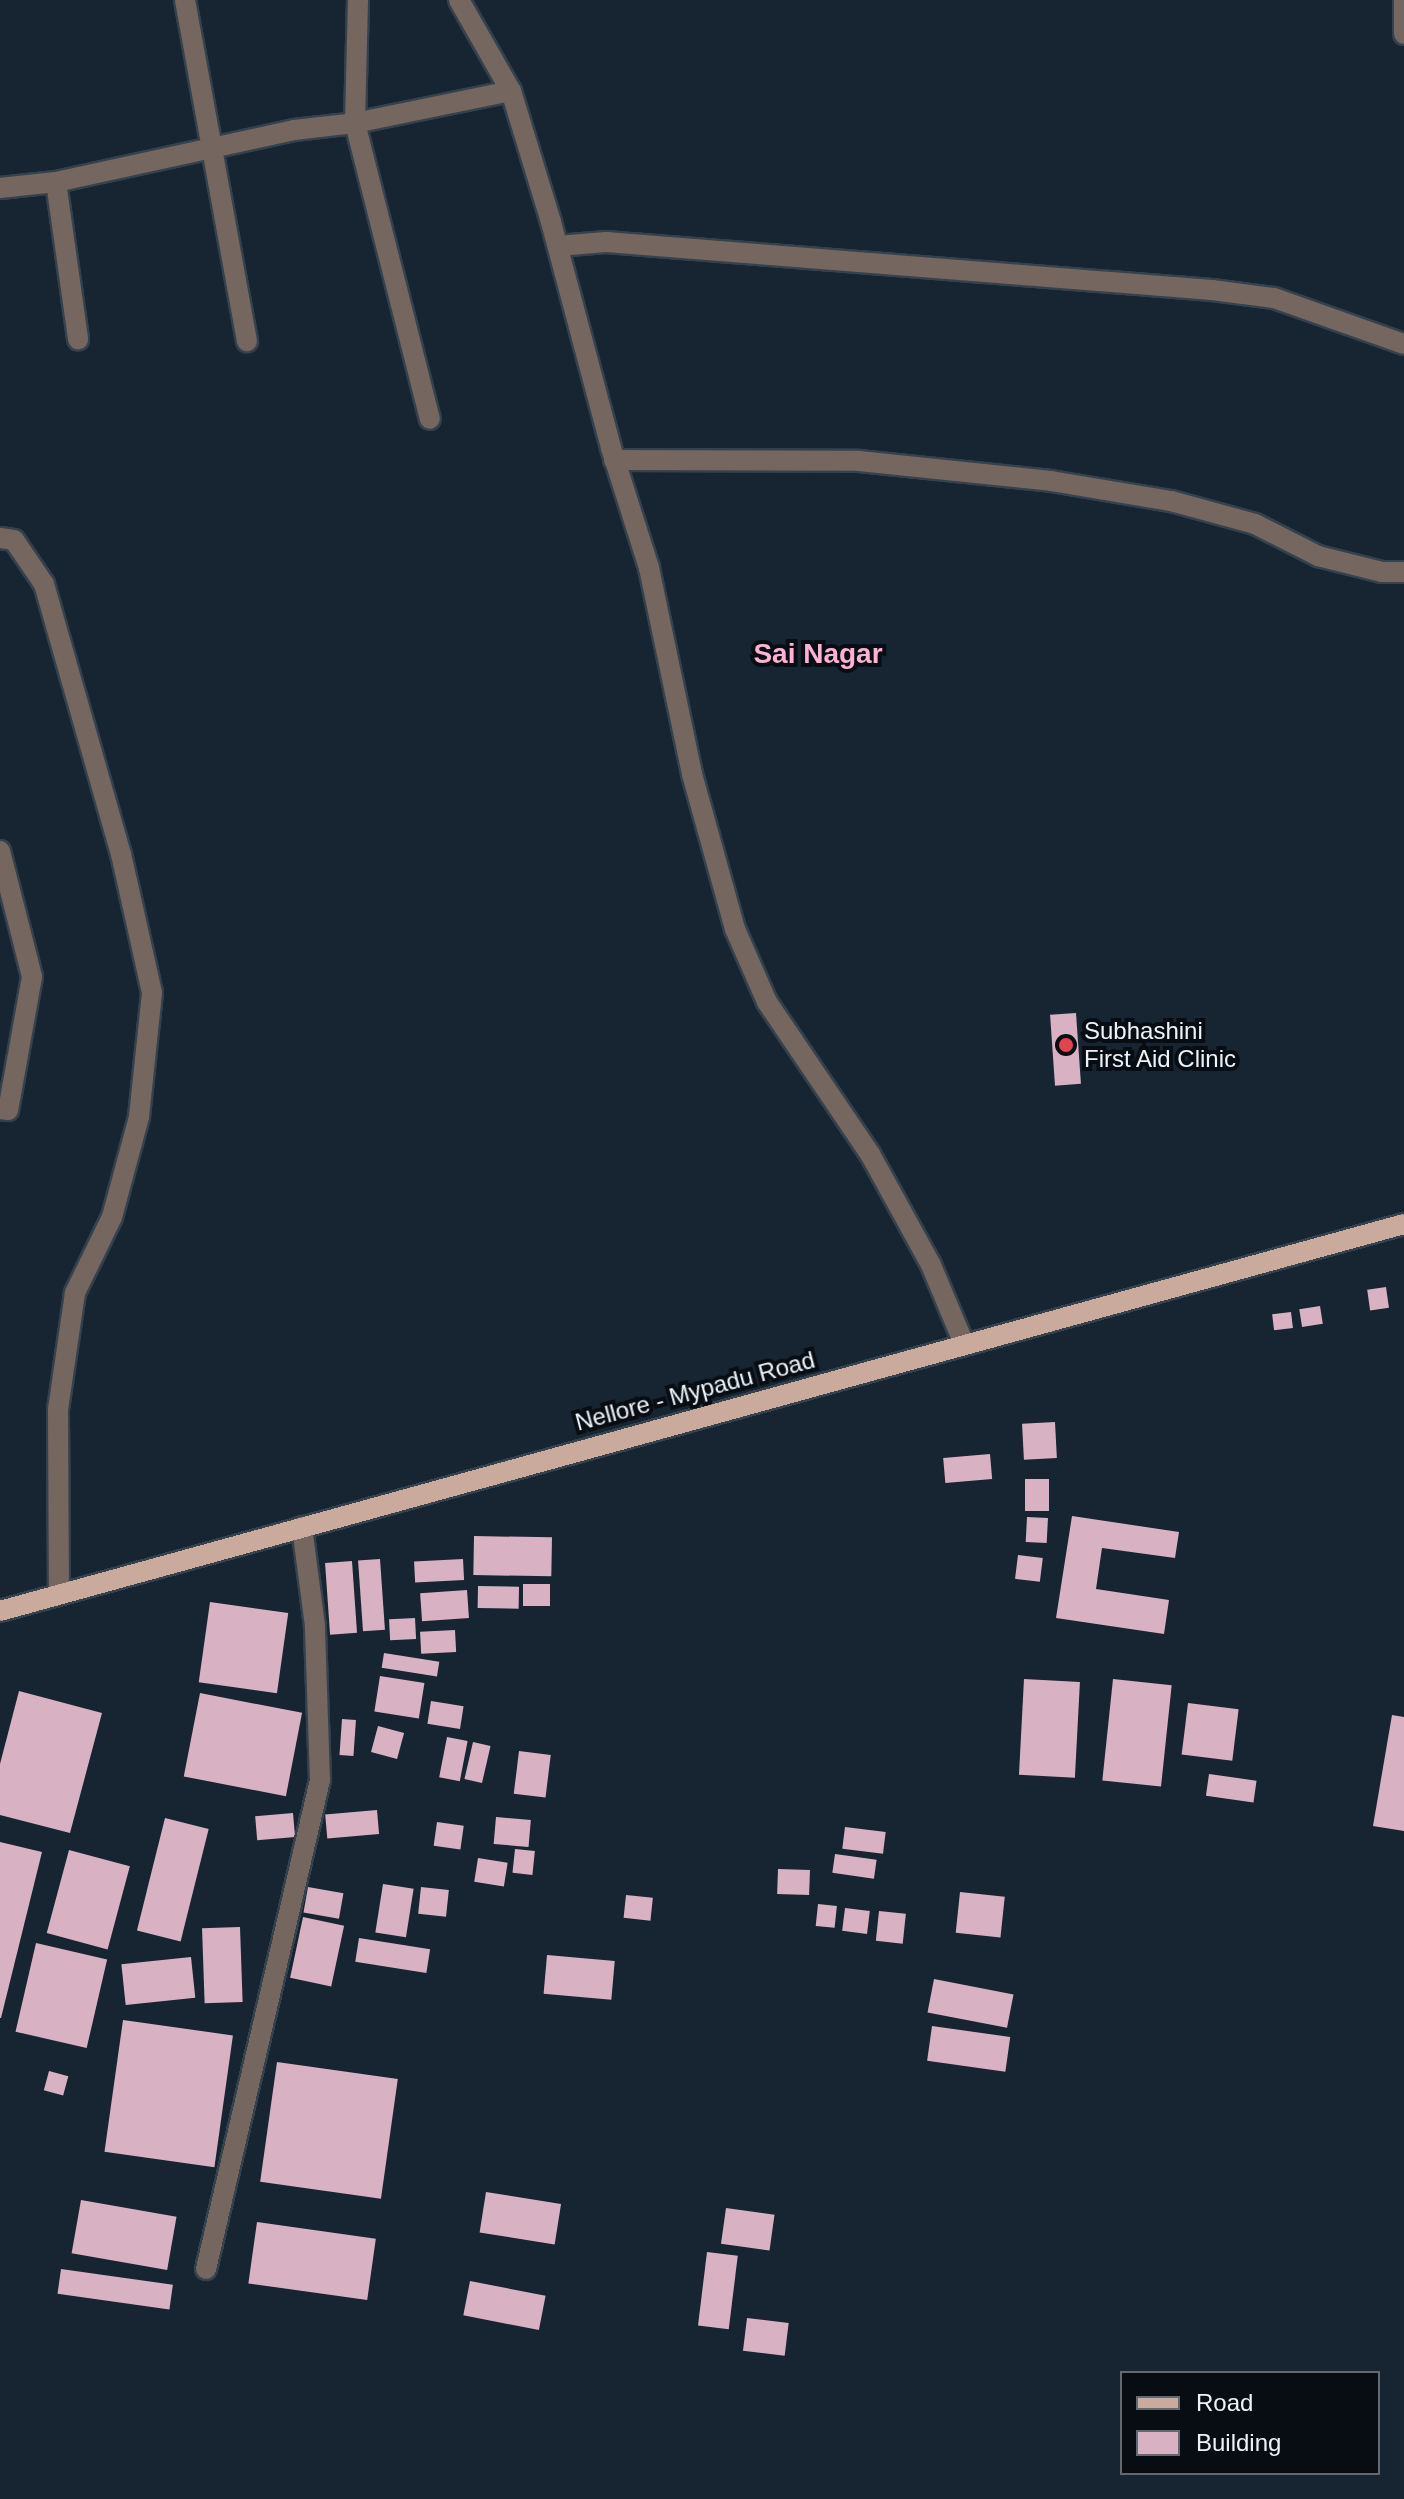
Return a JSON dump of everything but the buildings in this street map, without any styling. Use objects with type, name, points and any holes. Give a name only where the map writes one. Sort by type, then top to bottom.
[{"type":"main road","name":"Nellore - Mypadu Road","points":[[0,1611],[1404,1224]]},
{"type":"street","points":[[185,0],[247,341]]},
{"type":"street","points":[[358,0],[355,123],[430,419]]},
{"type":"street","points":[[459,0],[511,91],[558,246],[614,460],[649,568],[692,774],[735,929],[767,1002],[870,1154],[924,1251],[964,1344]]},
{"type":"street","points":[[1404,0],[1404,34]]},
{"type":"street","points":[[0,188],[56,182],[294,130],[355,123],[511,91]]},
{"type":"street","points":[[56,182],[78,339]]},
{"type":"street","points":[[558,246],[606,242],[1212,290],[1274,298],[1404,344]]},
{"type":"street","points":[[614,460],[859,461],[1051,481],[1171,501],[1255,524],[1318,556],[1382,572],[1404,572]]},
{"type":"street","points":[[0,538],[14,540],[44,584],[121,854],[152,993],[139,1117],[112,1217],[75,1293],[58,1410],[59,1594]]},
{"type":"street","points":[[0,851],[32,977],[8,1110],[0,1109]]},
{"type":"street","points":[[206,2269],[320,1780],[315,1626],[302,1527]]},
{"type":"place","name":"Subhashini First Aid Clinic","points":[[1066,1045]]},
{"type":"district","name":"Sai Nagar","points":[[818,654]]}]
